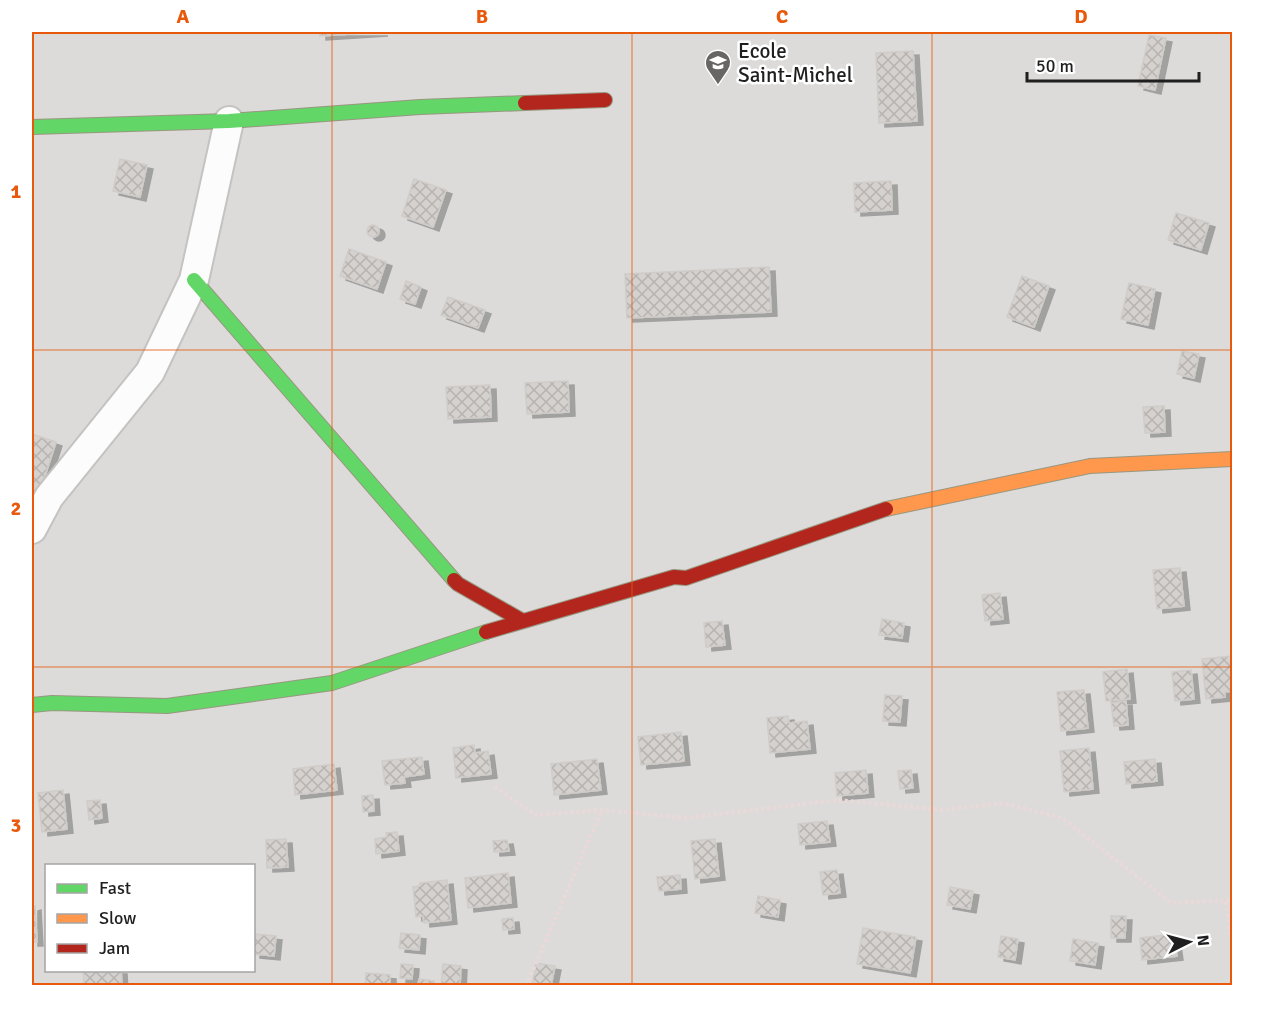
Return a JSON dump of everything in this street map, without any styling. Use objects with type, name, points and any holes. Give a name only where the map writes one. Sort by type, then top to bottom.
[{"type":"street","points":[[32,127],[229,121],[420,107],[605,100]]},
{"type":"street","points":[[32,529],[48,497],[150,372],[194,280],[229,121]]},
{"type":"street","points":[[194,280],[458,584],[521,620]]},
{"type":"street","points":[[32,705],[52,703],[167,706],[332,682],[521,620],[674,577],[686,578],[889,508],[1090,466],[1233,459]]},
{"type":"path","points":[[495,787],[536,815],[602,810],[686,818],[838,800],[942,810],[1002,803],[1062,818],[1171,903],[1233,900]]},
{"type":"path","points":[[526,986],[602,810]]},
{"type":"path","points":[[1226,902],[1233,942]]},
{"type":"shaded area","points":[[32,32],[1232,32],[1232,985],[32,985]]},
{"type":"building","points":[[320,32],[382,32],[320,36]]},
{"type":"building","points":[[1149,35],[1166,38],[1155,90],[1138,86]]},
{"type":"building","points":[[913,51],[917,121],[879,123],[876,53]]},
{"type":"building","points":[[120,159],[147,165],[140,197],[113,191]]},
{"type":"building","points":[[414,179],[446,190],[433,227],[402,216]]},
{"type":"building","points":[[891,181],[892,210],[855,212],[854,183]]},
{"type":"building","points":[[1176,213],[1209,223],[1201,250],[1168,240]]},
{"type":"building","points":[[375,225],[379,231],[375,237],[371,237],[367,229]]},
{"type":"building","points":[[349,249],[386,262],[377,289],[340,276]]},
{"type":"building","points":[[769,267],[771,312],[627,318],[625,274]]},
{"type":"building","points":[[1022,276],[1049,286],[1034,327],[1007,317]]},
{"type":"building","points":[[406,281],[421,287],[415,304],[400,299]]},
{"type":"building","points":[[1129,283],[1155,289],[1148,325],[1121,319]]},
{"type":"building","points":[[448,297],[485,310],[478,328],[441,315]]},
{"type":"building","points":[[1182,351],[1199,354],[1194,378],[1177,374]]},
{"type":"building","points":[[568,381],[569,412],[527,414],[525,383]]},
{"type":"building","points":[[490,385],[491,417],[448,419],[446,387]]},
{"type":"building","points":[[1164,406],[1165,432],[1145,433],[1143,407]]},
{"type":"building","points":[[32,434],[56,442],[35,507],[32,505]]},
{"type":"building","points":[[1180,568],[1184,606],[1157,609],[1153,570]]},
{"type":"building","points":[[1000,593],[1003,619],[985,621],[982,595]]},
{"type":"building","points":[[882,619],[904,623],[902,638],[879,635]]},
{"type":"building","points":[[722,621],[725,645],[706,647],[704,623]]},
{"type":"building","points":[[1232,656],[1232,691],[1225,692],[1225,697],[1206,699],[1202,659]]},
{"type":"building","points":[[1127,669],[1130,699],[1106,701],[1103,672]]},
{"type":"building","points":[[1191,670],[1194,699],[1175,701],[1172,672]]},
{"type":"building","points":[[1084,690],[1088,728],[1061,731],[1057,692]]},
{"type":"building","points":[[885,695],[902,696],[900,722],[883,721]]},
{"type":"building","points":[[1126,701],[1128,725],[1114,726],[1111,703]]},
{"type":"building","points":[[788,716],[789,723],[807,721],[810,749],[770,753],[767,718]]},
{"type":"building","points":[[681,732],[684,761],[641,765],[638,737]]},
{"type":"building","points":[[474,745],[475,753],[488,751],[491,774],[456,778],[453,748]]},
{"type":"building","points":[[1089,748],[1093,789],[1064,792],[1060,751]]},
{"type":"building","points":[[422,757],[424,774],[404,777],[405,783],[385,785],[382,761]]},
{"type":"building","points":[[597,759],[601,790],[554,795],[551,764]]},
{"type":"building","points":[[1155,759],[1157,781],[1126,784],[1124,762]]},
{"type":"building","points":[[334,764],[337,790],[295,795],[293,769]]},
{"type":"building","points":[[866,770],[868,793],[837,796],[835,773]]},
{"type":"building","points":[[911,770],[913,788],[900,789],[898,771]]},
{"type":"building","points":[[63,790],[67,829],[42,832],[38,793]]},
{"type":"building","points":[[373,795],[374,811],[363,812],[362,796]]},
{"type":"building","points":[[100,800],[102,818],[89,820],[87,801]]},
{"type":"building","points":[[827,821],[830,842],[800,845],[798,824]]},
{"type":"building","points":[[397,832],[399,851],[376,854],[375,839],[387,837],[386,833]]},
{"type":"building","points":[[286,839],[288,867],[267,868],[266,840]]},
{"type":"building","points":[[715,839],[719,876],[695,879],[691,841]]},
{"type":"building","points":[[507,840],[509,851],[494,852],[493,841]]},
{"type":"building","points":[[837,870],[840,893],[823,895],[820,872]]},
{"type":"building","points":[[508,873],[511,903],[468,908],[465,878]]},
{"type":"building","points":[[680,875],[681,889],[659,891],[657,877]]},
{"type":"building","points":[[447,880],[451,920],[424,923],[423,916],[416,917],[413,887],[420,886],[420,883]]},
{"type":"building","points":[[950,887],[973,891],[970,909],[947,905]]},
{"type":"building","points":[[758,896],[780,900],[778,917],[755,913]]},
{"type":"building","points":[[35,906],[37,942],[32,942],[32,907]]},
{"type":"building","points":[[1111,916],[1126,916],[1125,938],[1111,938]]},
{"type":"building","points":[[513,918],[514,929],[503,930],[502,919]]},
{"type":"building","points":[[863,928],[916,937],[910,973],[857,964]]},
{"type":"building","points":[[401,933],[420,935],[419,950],[399,948]]},
{"type":"building","points":[[255,934],[276,936],[274,956],[255,954]]},
{"type":"building","points":[[1174,934],[1177,956],[1142,960],[1140,938]]},
{"type":"building","points":[[1001,936],[1018,939],[1015,960],[998,957]]},
{"type":"building","points":[[1073,939],[1098,943],[1095,965],[1070,961]]},
{"type":"building","points":[[536,963],[555,966],[551,986],[532,986]]},
{"type":"building","points":[[401,964],[413,965],[412,979],[400,978]]},
{"type":"building","points":[[443,964],[461,966],[460,986],[441,986]]},
{"type":"building","points":[[83,972],[121,972],[122,986],[84,986]]},
{"type":"building","points":[[366,973],[390,975],[390,986],[365,986]]},
{"type":"building","points":[[419,979],[434,981],[434,986],[418,986]]},
{"type":"traffic: fast","points":[[32,127],[229,121],[420,107],[525,103]]},
{"type":"traffic: fast","points":[[194,280],[454,580]]},
{"type":"traffic: fast","points":[[32,705],[52,703],[167,706],[332,683],[486,632]]},
{"type":"traffic: slow","points":[[886,509],[1090,466],[1232,459]]},
{"type":"traffic: jam","points":[[525,103],[605,100]]},
{"type":"traffic: jam","points":[[486,632],[674,577],[686,578],[886,509]]},
{"type":"traffic: jam","points":[[454,580],[521,620]]},
{"type":"place","name":"Ecole Saint-Michel","points":[[718,86]]}]
